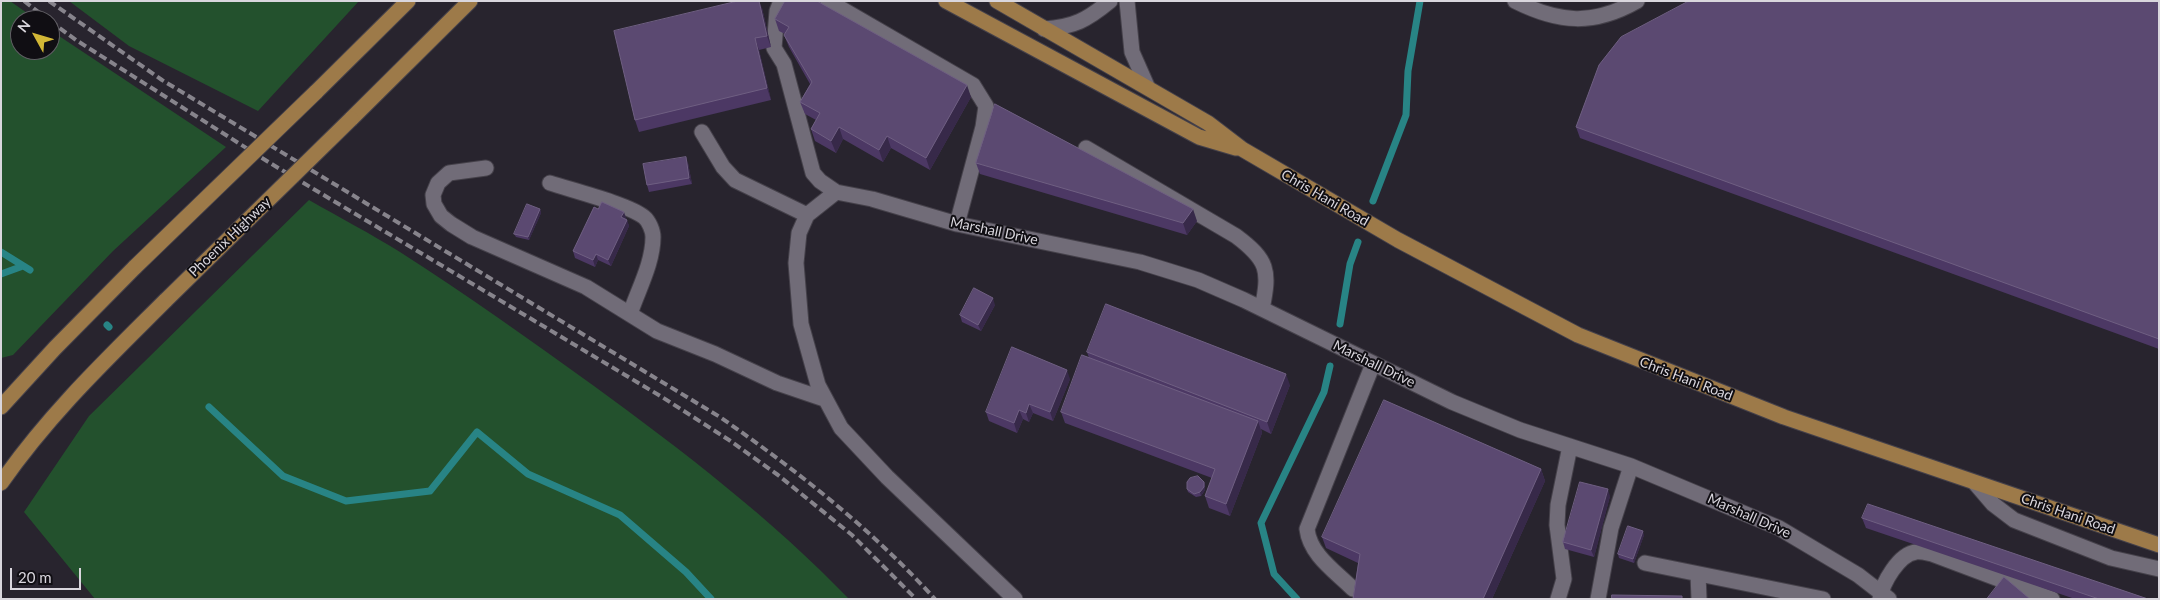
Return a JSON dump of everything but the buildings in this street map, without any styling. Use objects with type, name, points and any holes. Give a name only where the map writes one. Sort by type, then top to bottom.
[{"type":"main road","points":[[1,407],[55,348],[135,267],[408,1]]},
{"type":"main road","name":"Phoenix Highway","points":[[1,483],[31,441],[75,390],[470,1]]},
{"type":"main road","name":"Chris Hani Road","points":[[946,1],[1199,137],[1242,149]]},
{"type":"main road","name":"Chris Hani Road","points":[[997,1],[1208,122],[1242,149],[1398,240],[1578,335],[1723,394],[1975,483],[2159,545]]},
{"type":"lane","points":[[780,1],[777,11],[774,48],[784,64],[813,173],[820,181],[836,192],[807,215],[799,233],[796,263],[801,324],[818,385],[840,428],[887,477],[1014,599]]},
{"type":"lane","points":[[828,1],[973,85],[986,106],[983,127],[957,224]]},
{"type":"lane","points":[[1044,28],[1064,28],[1080,23],[1110,1]]},
{"type":"lane","points":[[1127,1],[1132,52],[1147,86]]},
{"type":"lane","points":[[1514,1],[1540,14],[1580,21],[1622,10],[1637,1]]},
{"type":"lane","points":[[702,132],[723,167],[735,180],[807,215]]},
{"type":"lane","points":[[1086,148],[1236,236],[1256,251],[1263,261],[1266,275],[1262,309]]},
{"type":"lane","points":[[486,168],[449,173],[438,183],[433,195],[434,204],[441,216],[472,237],[586,287],[657,331],[715,354],[777,383],[824,399]]},
{"type":"lane","points":[[550,183],[628,208],[645,217],[650,224],[654,235],[652,250],[630,314]]},
{"type":"lane","name":"Marshall Drive","points":[[836,192],[872,198],[957,224],[1140,262],[1198,280],[1461,405],[1520,430],[1631,466],[1779,528],[1812,545],[1883,597]]},
{"type":"lane","points":[[1354,589],[1315,552],[1308,541],[1307,529],[1373,364]]},
{"type":"lane","points":[[1558,599],[1564,579],[1557,525],[1558,505],[1570,446]]},
{"type":"lane","points":[[1598,599],[1611,528],[1631,466]]},
{"type":"lane","points":[[1975,483],[1993,504],[2014,520],[2111,558],[2159,569]]},
{"type":"lane","points":[[1883,597],[1899,561],[1916,552],[1932,554],[2052,599]]},
{"type":"lane","points":[[1645,563],[1823,599]]},
{"type":"lane","points":[[1698,574],[1699,599]]},
{"type":"green space","points":[[1,1],[10,1],[23,10],[10,10],[10,60],[60,60],[60,37],[226,147],[113,251],[13,355],[1,358]]},
{"type":"green space","points":[[69,1],[359,1],[258,111],[129,46]]},
{"type":"green space","points":[[309,200],[425,268],[594,386],[726,487],[789,541],[849,599],[95,599],[24,512],[89,416]]},
{"type":"waterway","points":[[1373,201],[1406,115],[1408,71],[1420,1]]},
{"type":"waterway","points":[[1340,324],[1350,264],[1358,242]]},
{"type":"waterway","points":[[1,252],[30,270]]},
{"type":"waterway","points":[[1,274],[23,266]]},
{"type":"waterway","points":[[1297,599],[1274,574],[1261,523],[1324,392],[1330,366]]},
{"type":"waterway","points":[[209,407],[283,476],[346,501],[430,491],[477,432],[528,474],[620,515],[686,572],[711,599]]},
{"type":"railway","points":[[24,1],[36,10]]},
{"type":"railway","points":[[49,1],[162,80],[720,417],[833,502],[885,548],[935,599]]},
{"type":"railway","points":[[60,28],[270,163],[662,397],[729,440],[778,475],[852,535],[916,599]]}]
